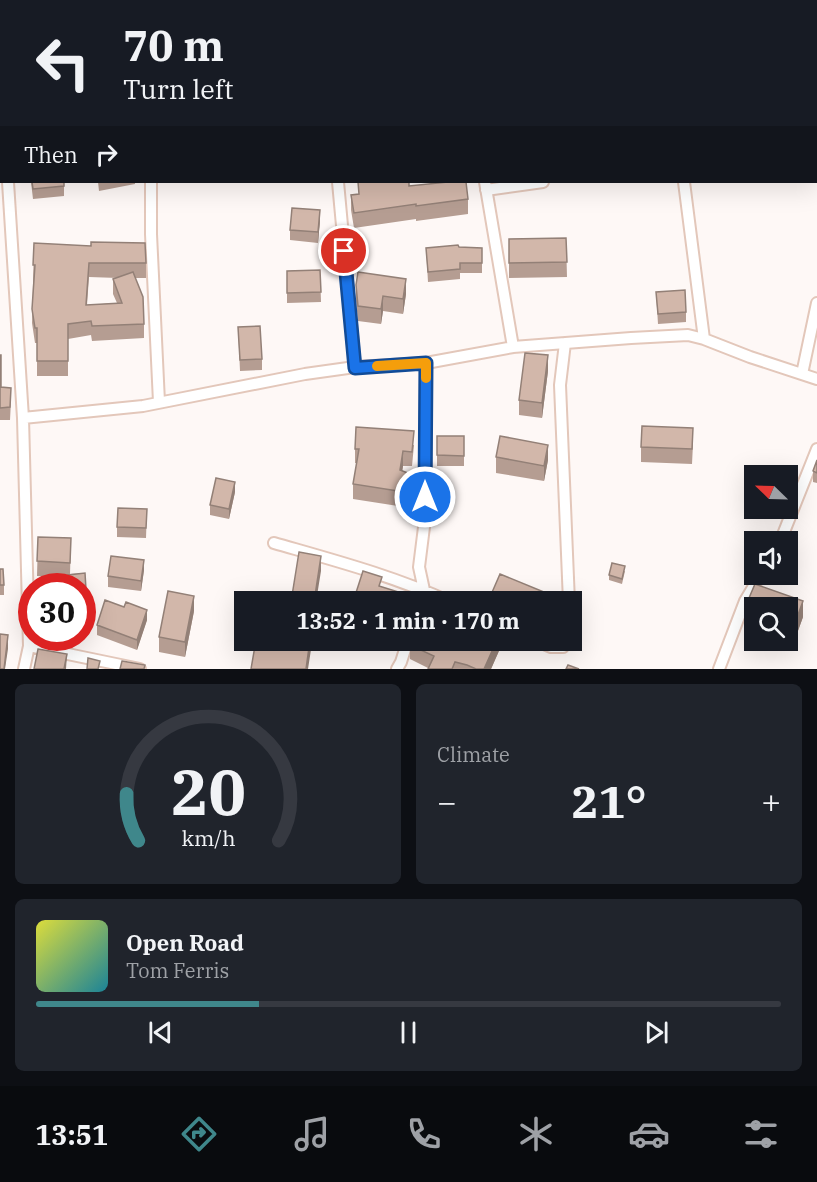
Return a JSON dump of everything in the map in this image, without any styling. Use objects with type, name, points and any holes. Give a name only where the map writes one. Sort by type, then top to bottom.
[{"type":"street","points":[[8,183],[23,418],[27,573]]},
{"type":"street","points":[[151,183],[151,234],[159,402]]},
{"type":"street","points":[[338,183],[355,368]]},
{"type":"street","points":[[513,347],[486,186],[529,183]]},
{"type":"street","points":[[684,183],[704,339]]},
{"type":"street","points":[[802,374],[817,303]]},
{"type":"street","points":[[23,418],[143,406],[305,374],[426,363],[513,347],[688,336],[704,339],[817,379]]},
{"type":"street","points":[[565,343],[560,385],[569,591]]},
{"type":"street","points":[[424,590],[419,567],[425,519],[426,363]]},
{"type":"street","points":[[784,531],[817,449]]},
{"type":"street","points":[[274,543],[424,590]]},
{"type":"street","points":[[719,669],[746,601],[755,585]]},
{"type":"street","points":[[24,669],[28,651]]},
{"type":"street","points":[[53,651],[140,669]]},
{"type":"street","points":[[397,669],[404,651]]},
{"type":"building","points":[[32,183],[64,183],[64,186],[33,189]]},
{"type":"building","points":[[358,183],[409,183],[409,186],[466,183],[468,199],[354,213],[351,195],[359,194]]},
{"type":"building","points":[[292,208],[320,210],[318,232],[290,230]]},
{"type":"building","points":[[566,238],[567,262],[509,263],[509,239]]},
{"type":"building","points":[[91,242],[145,243],[146,263],[89,263],[86,305],[122,303],[113,279],[133,272],[143,297],[144,324],[92,326],[91,321],[68,324],[68,361],[37,361],[37,328],[35,328],[32,309],[34,243],[91,246]]},
{"type":"building","points":[[458,245],[459,247],[482,248],[482,263],[460,263],[460,269],[428,272],[426,248]]},
{"type":"building","points":[[320,270],[321,292],[287,293],[287,271]]},
{"type":"building","points":[[358,272],[406,279],[403,299],[383,296],[381,309],[358,306],[356,285]]},
{"type":"building","points":[[685,290],[686,312],[658,314],[656,292]]},
{"type":"building","points":[[260,326],[262,359],[240,360],[238,327]]},
{"type":"building","points":[[525,353],[548,355],[542,403],[519,400]]},
{"type":"building","points":[[0,355],[1,387],[11,388],[10,407],[0,408]]},
{"type":"building","points":[[642,426],[693,428],[692,449],[641,447]]},
{"type":"building","points":[[356,427],[414,431],[412,452],[403,451],[400,470],[418,477],[410,496],[398,491],[353,484],[359,449],[355,449]]},
{"type":"building","points":[[437,436],[464,436],[464,456],[437,455]]},
{"type":"building","points":[[500,436],[548,445],[544,466],[496,457]]},
{"type":"building","points":[[817,460],[817,473],[813,471]]},
{"type":"building","points":[[216,478],[235,482],[229,509],[210,505]]},
{"type":"building","points":[[118,508],[147,509],[146,528],[117,527]]},
{"type":"building","points":[[38,537],[71,538],[70,563],[37,561]]},
{"type":"building","points":[[299,552],[321,556],[316,591],[293,591]]},
{"type":"building","points":[[111,556],[144,560],[141,581],[108,576]]},
{"type":"building","points":[[612,563],[625,566],[622,579],[609,575]]},
{"type":"building","points":[[0,569],[3,569],[4,585],[0,585]]},
{"type":"building","points":[[363,571],[382,577],[379,586],[395,591],[357,591]]},
{"type":"building","points":[[500,574],[541,591],[493,591]]},
{"type":"building","points":[[755,585],[758,585],[792,597],[749,597]]},
{"type":"building","points":[[168,591],[194,596],[185,642],[159,637]]},
{"type":"building","points":[[798,599],[803,601],[798,615]]},
{"type":"building","points":[[105,600],[124,607],[126,602],[147,610],[137,640],[97,625]]},
{"type":"building","points":[[0,634],[8,635],[4,669],[0,669]]},
{"type":"building","points":[[38,651],[67,654],[64,669],[34,669]]},
{"type":"building","points":[[254,651],[308,651],[306,669],[251,669]]},
{"type":"building","points":[[423,651],[492,651],[484,669],[476,669],[455,662],[452,669],[428,669],[434,656]]},
{"type":"building","points":[[88,658],[100,661],[98,669],[87,669]]},
{"type":"building","points":[[122,661],[145,665],[144,669],[120,669]]},
{"type":"building","points":[[568,665],[579,669],[566,669]]},
{"type":"slow traffic","points":[[377,366],[426,363],[426,378]]},
{"type":"route","points":[[344,251],[355,368],[426,363],[425,497]]}]
